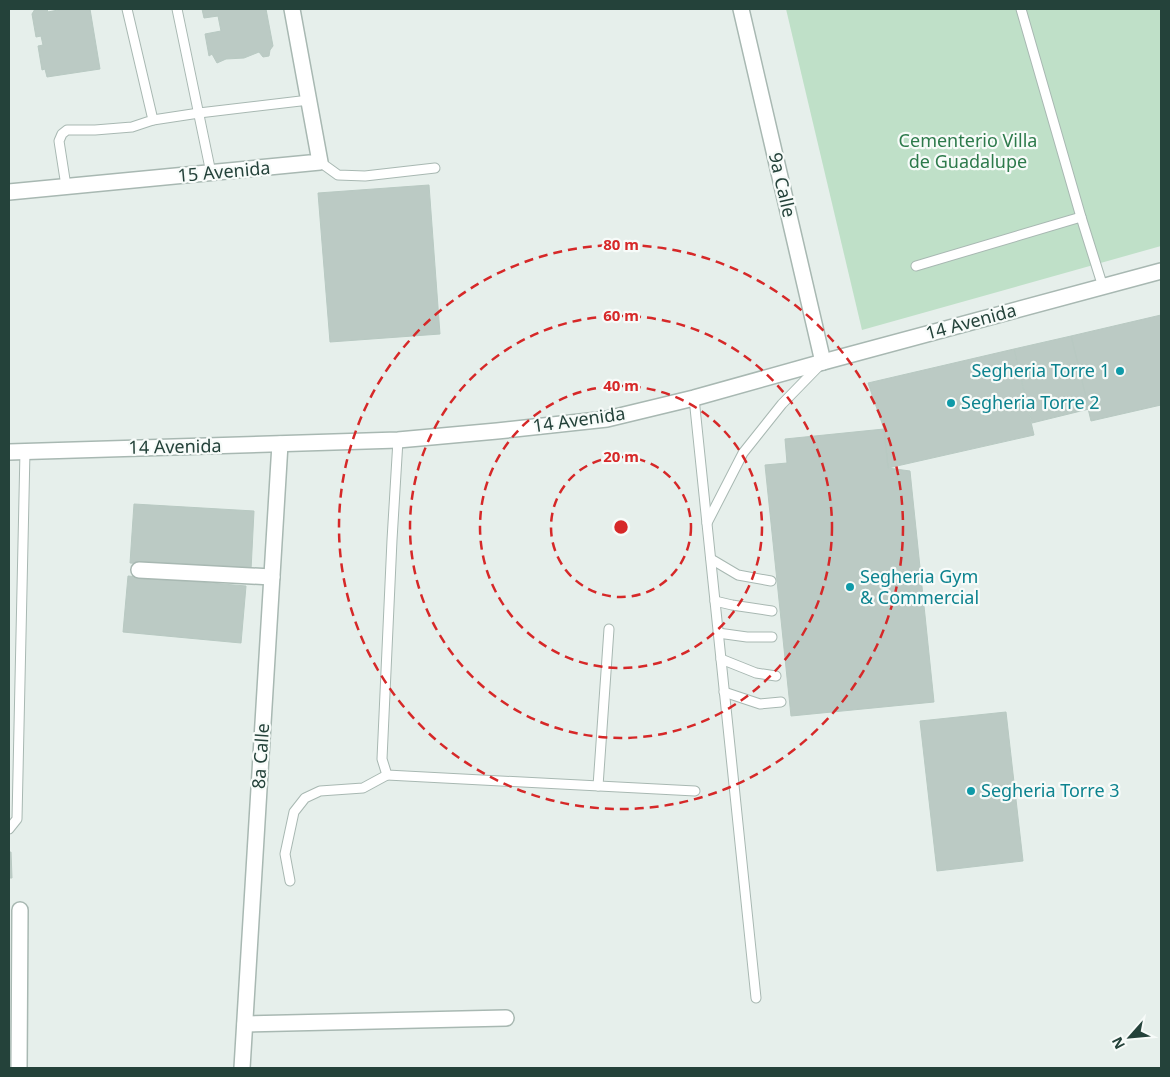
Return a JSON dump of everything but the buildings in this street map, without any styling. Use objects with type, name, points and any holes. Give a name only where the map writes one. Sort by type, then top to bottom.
[{"type":"street","points":[[292,9],[320,162]]},
{"type":"street","name":"9a Calle","points":[[741,9],[823,362]]},
{"type":"street","name":"15 Avenida","points":[[9,192],[320,162]]},
{"type":"street","name":"14 Avenida","points":[[9,452],[398,440],[607,419],[694,398],[1161,271]]},
{"type":"street","name":"8a Calle","points":[[242,1068],[280,444]]},
{"type":"street","points":[[139,570],[272,578]]},
{"type":"street","points":[[19,1068],[20,910]]},
{"type":"street","points":[[245,1024],[506,1018]]},
{"type":"lane","points":[[127,9],[153,120]]},
{"type":"lane","points":[[177,9],[211,173]]},
{"type":"lane","points":[[1021,9],[1103,287]]},
{"type":"lane","points":[[66,186],[59,141],[66,130],[132,127],[153,120],[309,100]]},
{"type":"lane","points":[[320,162],[338,175],[365,176],[435,168]]},
{"type":"lane","points":[[916,266],[1081,217]]},
{"type":"lane","points":[[707,523],[743,453],[782,404],[823,362]]},
{"type":"lane","points":[[694,398],[756,998]]},
{"type":"lane","points":[[387,775],[382,759],[398,440]]},
{"type":"lane","points":[[9,828],[17,819],[25,451]]},
{"type":"lane","points":[[711,559],[738,575],[770,581]]},
{"type":"lane","points":[[715,601],[772,610]]},
{"type":"lane","points":[[598,786],[609,628]]},
{"type":"lane","points":[[718,633],[747,637],[772,637]]},
{"type":"lane","points":[[721,659],[756,673],[776,676]]},
{"type":"lane","points":[[724,692],[760,704],[781,702]]},
{"type":"lane","points":[[290,881],[285,854],[294,812],[305,798],[320,792],[363,788],[387,775],[695,791]]},
{"type":"green space","name":"Cementerio Villa de Guadalupe","points":[[786,9],[1161,9],[1161,246],[862,330]]},
{"type":"place","name":"Segheria Torre 1","points":[[1120,371]]},
{"type":"place","name":"Segheria Torre 2","points":[[951,403]]},
{"type":"place","name":"Segheria Gym & Commercial","points":[[850,587]]},
{"type":"place","name":"Segheria Torre 3","points":[[971,791]]}]
